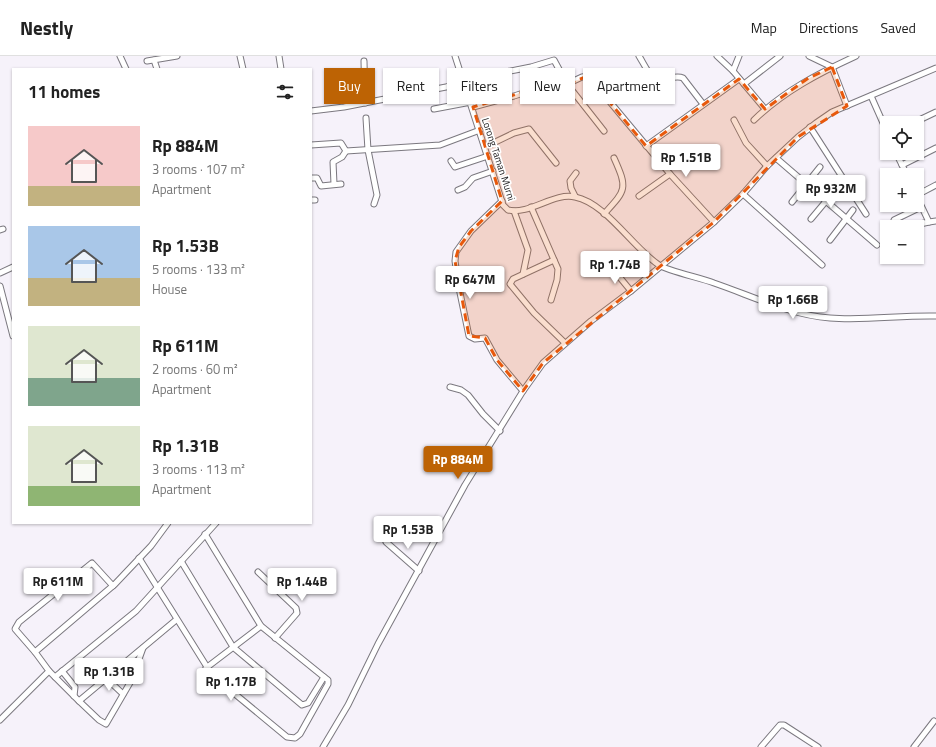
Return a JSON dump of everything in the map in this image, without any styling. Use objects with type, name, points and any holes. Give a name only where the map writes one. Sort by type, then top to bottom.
[{"type":"street","points":[[120,56],[126,68]]},
{"type":"street","points":[[147,61],[177,56]]},
{"type":"street","points":[[240,56],[243,68]]},
{"type":"street","points":[[279,56],[281,68]]},
{"type":"street","name":"Lorong Taman Murni","points":[[456,56],[460,68]]},
{"type":"street","points":[[639,56],[652,77],[660,80],[678,76],[682,78],[703,104]]},
{"type":"street","points":[[717,56],[733,71],[765,109]]},
{"type":"street","points":[[733,71],[739,56]]},
{"type":"street","points":[[744,84],[780,56]]},
{"type":"street","points":[[809,56],[832,67],[847,106]]},
{"type":"street","points":[[754,120],[765,109],[807,79],[856,56]]},
{"type":"street","points":[[154,60],[157,68]]},
{"type":"street","points":[[526,68],[554,60],[558,68]]},
{"type":"street","points":[[364,61],[364,68]]},
{"type":"street","points":[[323,747],[348,705],[378,644],[465,486],[500,431],[523,391],[543,363],[565,342],[632,291],[714,222],[743,194],[767,166],[810,127],[832,112],[936,68]]},
{"type":"street","points":[[575,79],[586,76],[590,78],[670,174],[714,222]]},
{"type":"street","points":[[646,146],[739,79]]},
{"type":"street","points":[[375,101],[447,86]]},
{"type":"street","points":[[575,95],[604,131]]},
{"type":"street","points":[[870,96],[880,117]]},
{"type":"street","points":[[312,111],[358,104]]},
{"type":"street","points":[[434,109],[472,104]]},
{"type":"street","name":"Lorong Taman Murni","points":[[472,104],[502,201],[508,210],[514,212],[551,200],[575,196]]},
{"type":"street","points":[[924,118],[936,112]]},
{"type":"street","points":[[366,118],[368,150],[377,195],[374,204]]},
{"type":"street","points":[[734,120],[746,143],[767,166]]},
{"type":"street","points":[[810,127],[866,214]]},
{"type":"street","points":[[485,147],[514,133],[529,129],[556,163]]},
{"type":"street","points":[[346,151],[440,145],[480,130]]},
{"type":"street","points":[[312,145],[341,143],[346,151]]},
{"type":"street","points":[[902,165],[936,148]]},
{"type":"street","points":[[334,184],[333,162],[342,157],[346,151]]},
{"type":"street","points":[[451,161],[455,167],[488,156]]},
{"type":"street","points":[[604,214],[621,194],[623,189],[623,177],[614,158]]},
{"type":"street","points":[[776,158],[877,245]]},
{"type":"street","points":[[900,160],[903,168]]},
{"type":"street","points":[[792,202],[820,167]]},
{"type":"street","points":[[458,190],[466,187],[473,178],[493,171]]},
{"type":"street","points":[[576,173],[570,181],[570,188],[575,196],[592,203],[660,266],[745,294],[780,308],[804,314],[829,318],[862,319],[936,316]]},
{"type":"street","points":[[639,196],[670,174]]},
{"type":"street","points":[[312,178],[317,178],[321,186],[341,184]]},
{"type":"street","points":[[924,192],[936,185]]},
{"type":"street","points":[[811,219],[837,188]]},
{"type":"street","points":[[743,194],[822,265]]},
{"type":"street","points":[[502,201],[471,231],[459,247],[455,261],[469,336],[475,339],[485,338],[505,371],[523,391]]},
{"type":"street","points":[[531,207],[558,269],[551,300]]},
{"type":"street","points":[[830,240],[853,210]]},
{"type":"street","points":[[514,212],[528,250],[523,274]]},
{"type":"street","points":[[909,212],[894,220],[893,224],[911,226],[936,221]]},
{"type":"street","points":[[924,212],[929,222]]},
{"type":"street","points":[[554,260],[511,281],[512,288],[534,314],[565,342]]},
{"type":"street","points":[[0,273],[12,267]]},
{"type":"street","points":[[612,268],[632,291]]},
{"type":"street","points":[[0,286],[12,332]]},
{"type":"street","points":[[450,386],[461,390],[468,395],[483,414],[500,431]]},
{"type":"street","points":[[35,652],[113,586],[167,524]]},
{"type":"street","points":[[55,677],[136,611],[158,589],[215,524]]},
{"type":"street","points":[[139,558],[206,668],[212,675],[281,733],[292,738],[300,734],[319,702],[328,684],[328,680],[261,626],[205,534]]},
{"type":"street","points":[[386,542],[419,571]]},
{"type":"street","points":[[181,561],[233,647],[302,705],[308,703],[324,677]]},
{"type":"street","points":[[113,586],[92,563],[19,622],[15,629],[49,671],[99,720],[106,724],[123,694],[144,646]]},
{"type":"street","points":[[258,572],[296,608],[297,613],[275,638]]},
{"type":"street","points":[[79,700],[176,620]]},
{"type":"street","points":[[206,668],[261,626]]},
{"type":"street","points":[[0,720],[49,671]]},
{"type":"street","points":[[62,672],[75,687],[74,696]]},
{"type":"street","points":[[106,678],[123,694]]},
{"type":"street","points":[[914,747],[934,721]]},
{"type":"street","points":[[761,747],[782,725],[815,746]]},
{"type":"highlighted area","points":[[832,67],[847,106],[798,137],[714,222],[543,363],[523,391],[497,360],[485,338],[469,336],[455,261],[459,247],[471,231],[502,201],[473,107],[564,80],[567,84],[588,76],[646,146],[739,79],[765,109],[807,79]]}]
